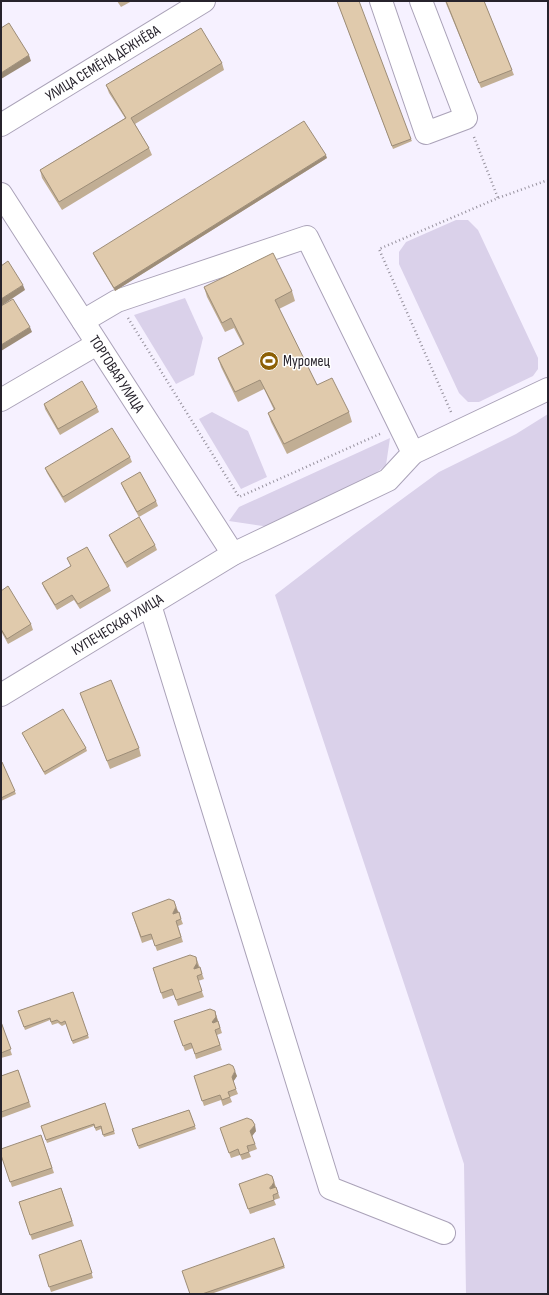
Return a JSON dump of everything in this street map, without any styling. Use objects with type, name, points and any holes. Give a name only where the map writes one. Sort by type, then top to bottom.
[{"type":"street","name":"УЛИЦА СЕМЁНА ДЕЖНЁВА","points":[[1,125],[204,1]]},
{"type":"street","points":[[381,1],[426,133],[466,118],[421,1]]},
{"type":"street","name":"ТОРГОВАЯ УЛИЦА","points":[[1,194],[232,554]]},
{"type":"street","points":[[83,321],[117,301],[307,237],[413,453],[548,389]]},
{"type":"street","points":[[1,400],[97,344]]},
{"type":"street","name":"КУПЕЧЕСКАЯ УЛИЦА","points":[[1,694],[232,554],[388,480],[413,453]]},
{"type":"street","points":[[150,605],[330,1188],[444,1233]]},
{"type":"path","points":[[466,118],[498,198]]},
{"type":"path","points":[[451,412],[379,249],[498,198],[548,180]]},
{"type":"path","points":[[117,301],[239,497],[399,426]]},
{"type":"shaded area","points":[[456,220],[468,220],[478,230],[538,358],[538,369],[533,376],[479,402],[468,402],[459,393],[399,264],[399,252],[406,242]]},
{"type":"shaded area","points":[[185,298],[203,338],[194,375],[176,384],[134,315]]},
{"type":"shaded area","points":[[212,412],[248,431],[267,477],[241,489],[199,419]]},
{"type":"shaded area","points":[[548,414],[548,1294],[466,1294],[464,1164],[275,595],[439,472],[516,434]]},
{"type":"shaded area","points":[[390,438],[386,465],[370,478],[270,527],[229,521],[239,507]]},
{"type":"building","points":[[337,1],[359,1],[411,139],[392,146]]},
{"type":"building","points":[[446,1],[484,1],[512,70],[479,83]]},
{"type":"building","points":[[9,23],[29,55],[1,73],[1,28]]},
{"type":"building","points":[[201,28],[222,63],[131,118],[149,148],[59,202],[40,170],[126,118],[106,85]]},
{"type":"building","points":[[304,121],[326,155],[114,288],[93,253]]},
{"type":"building","name":"Муромец","points":[[273,253],[292,291],[275,300],[317,385],[332,378],[349,412],[284,444],[268,413],[275,409],[260,380],[235,392],[218,358],[244,344],[231,318],[222,323],[204,287]]},
{"type":"building","points":[[8,261],[23,285],[1,299],[1,266]]},
{"type":"building","points":[[13,299],[30,327],[1,345],[1,306]]},
{"type":"building","points":[[82,381],[97,407],[58,429],[44,404]]},
{"type":"building","points":[[112,428],[130,457],[63,497],[45,468]]},
{"type":"building","points":[[140,472],[156,501],[137,512],[121,483]]},
{"type":"building","points":[[139,517],[155,545],[125,563],[109,535]]},
{"type":"building","points":[[87,547],[109,586],[78,604],[72,595],[55,605],[42,583],[71,566],[67,558]]},
{"type":"building","points":[[8,586],[31,624],[7,639],[1,629],[1,591]]},
{"type":"building","points":[[111,680],[139,748],[107,761],[80,693]]},
{"type":"building","points":[[63,709],[86,748],[44,772],[22,733]]},
{"type":"building","points":[[2,762],[15,791],[1,798],[1,763]]},
{"type":"building","points":[[169,899],[174,901],[176,907],[173,914],[179,912],[181,919],[176,921],[181,937],[155,946],[151,934],[141,937],[132,913]]},
{"type":"building","points":[[190,955],[196,957],[197,963],[194,969],[200,967],[202,974],[197,976],[202,991],[176,1000],[172,989],[161,993],[153,968]]},
{"type":"building","points":[[73,992],[88,1035],[72,1041],[65,1021],[61,1023],[57,1020],[51,1022],[50,1018],[24,1027],[18,1011]]},
{"type":"building","points":[[210,1009],[215,1011],[216,1017],[212,1022],[218,1021],[220,1028],[215,1030],[220,1045],[195,1054],[191,1043],[183,1046],[174,1021]]},
{"type":"building","points":[[1,1022],[11,1049],[1,1053]]},
{"type":"building","points":[[229,1064],[233,1066],[235,1071],[232,1077],[236,1089],[228,1092],[230,1097],[222,1100],[220,1095],[202,1101],[194,1076]]},
{"type":"building","points":[[18,1070],[29,1102],[1,1112],[1,1076]]},
{"type":"building","points":[[105,1103],[114,1131],[103,1135],[101,1126],[95,1128],[94,1124],[46,1140],[41,1126]]},
{"type":"building","points":[[189,1110],[195,1126],[138,1146],[132,1129]]},
{"type":"building","points":[[247,1118],[252,1120],[255,1125],[250,1131],[255,1144],[247,1146],[249,1152],[240,1155],[238,1149],[229,1153],[220,1128]]},
{"type":"building","points":[[41,1135],[52,1168],[10,1182],[1,1155],[1,1149]]},
{"type":"building","points":[[267,1174],[272,1176],[274,1182],[270,1189],[276,1187],[278,1193],[273,1195],[274,1200],[248,1209],[239,1184]]},
{"type":"building","points":[[61,1188],[72,1221],[30,1235],[19,1202]]},
{"type":"building","points":[[274,1238],[284,1266],[202,1294],[190,1294],[182,1271]]},
{"type":"building","points":[[81,1240],[92,1273],[49,1287],[39,1255]]},
{"type":"place","name":"Муромец","points":[[269,361]]}]
